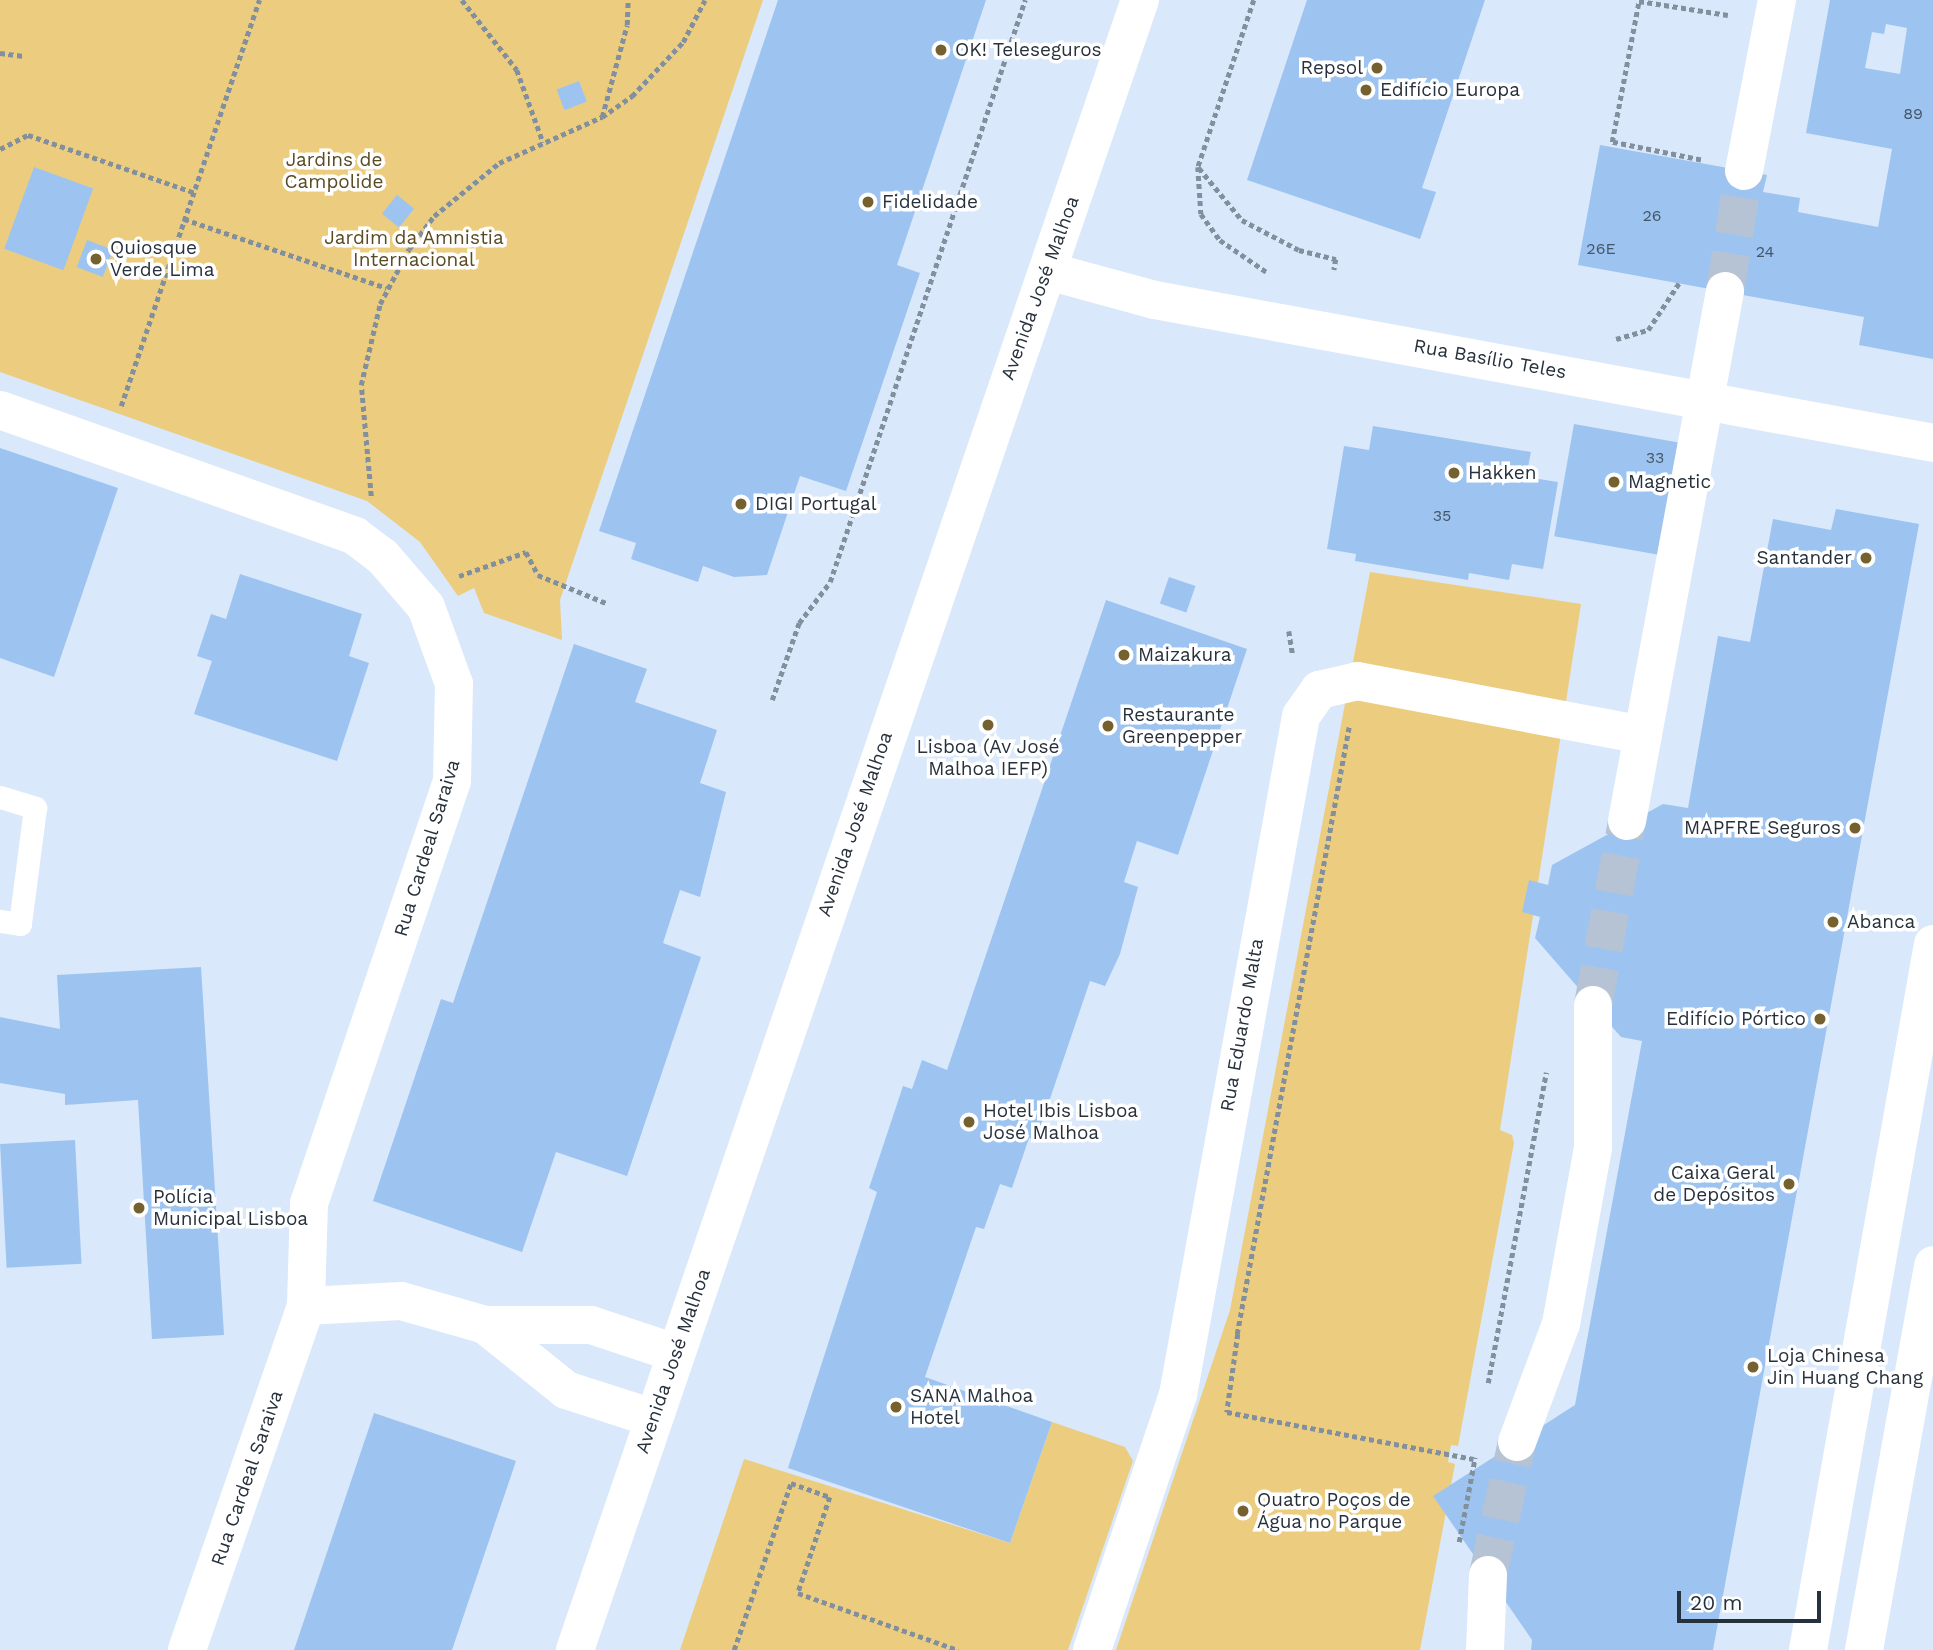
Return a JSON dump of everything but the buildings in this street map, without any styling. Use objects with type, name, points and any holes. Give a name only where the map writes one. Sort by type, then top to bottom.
[{"type":"street","name":"Avenida José Malhoa","points":[[575,1650],[1140,0]]},
{"type":"street","points":[[1744,171],[1777,0]]},
{"type":"street","name":"Rua Basílio Teles","points":[[1048,271],[1229,313],[1706,397],[1933,443]]},
{"type":"street","points":[[1627,821],[1627,732],[1706,397],[1725,292]]},
{"type":"street","name":"Rua Cardeal Saraiva","points":[[0,410],[355,536],[382,556],[426,607],[454,684],[458,749],[443,812],[309,1203],[306,1306],[187,1650]]},
{"type":"street","name":"Rua Eduardo Malta","points":[[1093,1650],[1178,1395],[1301,716],[1319,690],[1357,681],[1627,732]]},
{"type":"street","points":[[1808,1650],[1933,944]]},
{"type":"street","points":[[1517,1442],[1561,1324],[1593,1148],[1593,1005]]},
{"type":"street","points":[[1864,1650],[1928,1318],[1933,1265]]},
{"type":"street","points":[[306,1306],[401,1301],[485,1325],[591,1325],[675,1353]]},
{"type":"street","points":[[1863,1350],[1928,1318]]},
{"type":"street","points":[[485,1325],[566,1390],[653,1418]]},
{"type":"street","points":[[1472,1567],[1485,1650]]},
{"type":"lane","points":[[0,797],[35,808],[20,925],[0,921]]},
{"type":"path","points":[[107,447],[258,0]]},
{"type":"path","points":[[461,0],[517,70],[544,142]]},
{"type":"path","points":[[602,117],[627,25],[628,0]]},
{"type":"path","points":[[355,536],[372,494],[361,385],[387,288],[435,216],[465,187],[544,142],[602,117],[660,71],[705,0]]},
{"type":"path","points":[[772,700],[799,623],[830,583],[1026,0]]},
{"type":"path","points":[[1254,0],[1198,167],[1201,214],[1220,240],[1271,275]]},
{"type":"path","points":[[1703,160],[1612,142],[1639,1],[1728,17],[1730,9]]},
{"type":"path","points":[[0,53],[24,55]]},
{"type":"path","points":[[0,149],[28,135],[193,192]]},
{"type":"path","points":[[1198,167],[1242,220],[1299,250],[1336,259],[1334,270]]},
{"type":"path","points":[[184,219],[387,288]]},
{"type":"path","points":[[1602,337],[1648,330],[1679,283]]},
{"type":"path","points":[[464,573],[526,552],[538,575],[606,603]]},
{"type":"path","points":[[1487,1393],[1547,1064]]},
{"type":"path","points":[[1239,1329],[1227,1412],[1474,1459]]},
{"type":"path","points":[[1472,1567],[1474,1459],[1477,1446]]},
{"type":"path","points":[[734,1650],[791,1483],[830,1497],[798,1593],[958,1650]]},
{"type":"green space","name":"Jardim da Amnistia Internacional","points":[[0,0],[763,0],[560,600],[562,640],[484,613],[474,588],[458,596],[420,542],[367,501],[0,372]]},
{"type":"green space","points":[[1370,572],[1581,604],[1500,1130],[1512,1135],[1514,1143],[1458,1446],[1451,1445],[1448,1462],[1455,1464],[1420,1650],[1116,1650],[1230,1310]]},
{"type":"green space","points":[[1052,1422],[1125,1447],[1133,1461],[1068,1650],[680,1650],[744,1459],[1010,1543]]},
{"type":"tunnel","points":[[1725,291],[1744,171]]},
{"type":"tunnel","points":[[1593,1005],[1627,821]]},
{"type":"tunnel","points":[[1488,1575],[1517,1442]]},
{"type":"place","name":"OK! Teleseguros","points":[[941,50]]},
{"type":"place","name":"Repsol","points":[[1377,68]]},
{"type":"place","name":"Edifício Europa","points":[[1366,90]]},
{"type":"place","name":"Fidelidade","points":[[868,202]]},
{"type":"place","name":"Quiosque Verde Lima","points":[[96,259]]},
{"type":"place","name":"Hakken","points":[[1454,473]]},
{"type":"place","name":"Magnetic","points":[[1614,482]]},
{"type":"place","name":"DIGI Portugal","points":[[741,504]]},
{"type":"place","name":"Santander","points":[[1866,558]]},
{"type":"place","name":"Maizakura","points":[[1124,655]]},
{"type":"place","name":"Lisboa (Av José Malhoa IEFP)","points":[[988,725]]},
{"type":"place","name":"Restaurante Greenpepper","points":[[1108,726]]},
{"type":"place","name":"MAPFRE Seguros","points":[[1855,828]]},
{"type":"place","name":"Abanca","points":[[1833,922]]},
{"type":"place","name":"Edifício Pórtico","points":[[1820,1019]]},
{"type":"place","name":"Hotel Ibis Lisboa José Malhoa","points":[[969,1122]]},
{"type":"place","name":"Caixa Geral de Depósitos","points":[[1789,1184]]},
{"type":"place","name":"Polícia Municipal Lisboa","points":[[139,1208]]},
{"type":"place","name":"Loja Chinesa Jin Huang Chang","points":[[1753,1367]]},
{"type":"place","name":"SANA Malhoa Hotel","points":[[896,1407]]},
{"type":"place","name":"Quatro Poços de Água no Parque","points":[[1243,1511]]},
{"type":"park label","name":"Jardins de Campolide","points":[[334,171]]}]
